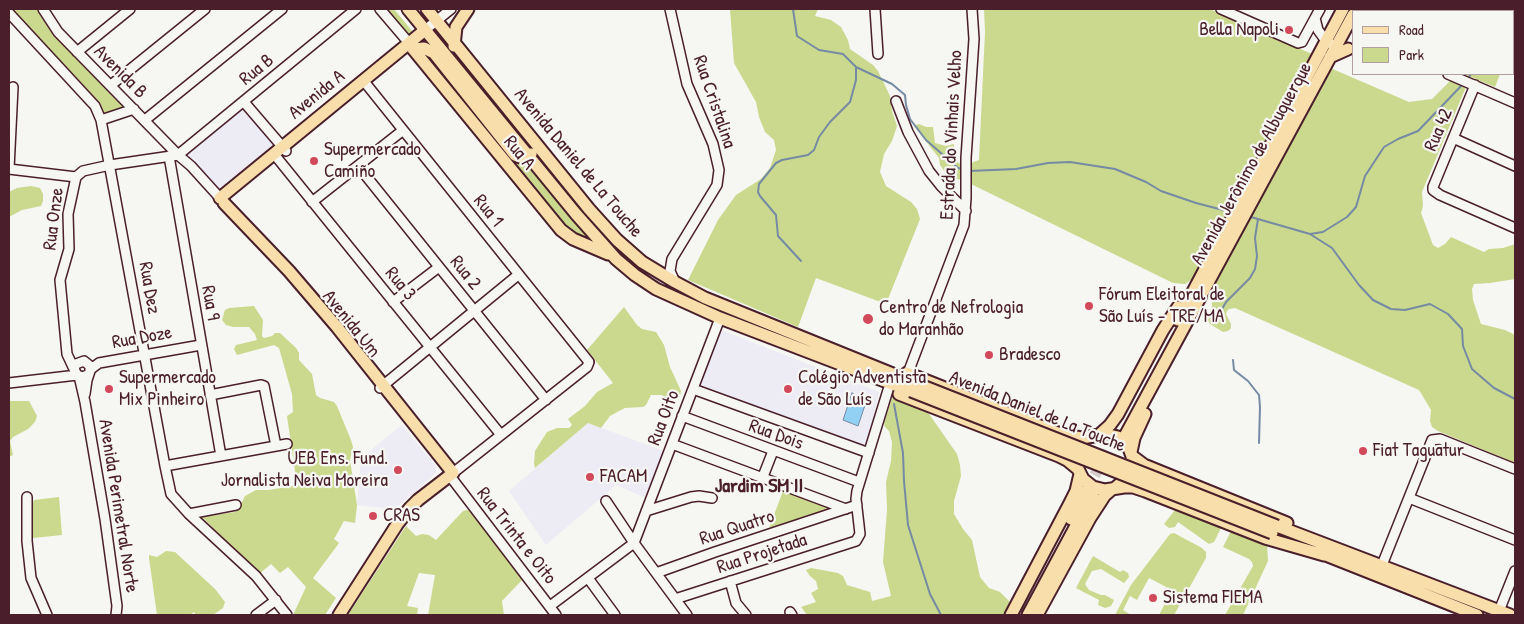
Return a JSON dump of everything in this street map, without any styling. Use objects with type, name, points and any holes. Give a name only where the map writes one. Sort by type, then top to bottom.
[{"type":"main road","name":"Avenida Daniel de La Touche","points":[[408,9],[529,157],[616,258],[635,275],[656,289],[720,318],[802,350],[913,387],[1275,530],[1324,555],[1476,615]]},
{"type":"main road","name":"Avenida Daniel de La Touche","points":[[427,9],[536,141],[573,190],[617,240],[642,262],[705,298],[844,353],[913,387]]},
{"type":"main road","points":[[457,69],[454,41],[456,28],[468,9]]},
{"type":"main road","name":"Avenida Jerônimo de Albuquerque","points":[[1207,274],[1330,57],[1331,44],[1343,9]]},
{"type":"main road","name":"Avenida Jerônimo de Albuquerque","points":[[1122,433],[1331,44],[1352,16]]},
{"type":"main road","name":"Avenida A","points":[[221,201],[411,46],[425,30]]},
{"type":"main road","points":[[425,30],[436,56],[515,155],[521,158],[529,157],[534,151],[536,141]]},
{"type":"main road","points":[[411,46],[426,49],[436,56]]},
{"type":"main road","name":"Rua A","points":[[411,46],[561,230],[573,239],[603,250],[616,258]]},
{"type":"main road","points":[[1330,57],[1351,48]]},
{"type":"main road","name":"Avenida Um","points":[[221,201],[287,274],[382,386],[450,473]]},
{"type":"main road","points":[[1011,615],[1076,491],[1079,471],[1078,454],[1081,448],[1110,425],[1118,414],[1163,330],[1207,274]]},
{"type":"main road","points":[[1131,454],[1139,424],[1190,330],[1207,274]]},
{"type":"main road","points":[[802,350],[888,390],[1067,460],[1079,471],[1088,484],[1093,487],[1099,489],[1133,488],[1145,491],[1265,538],[1324,555]]},
{"type":"main road","points":[[844,353],[908,373],[1063,434],[1082,438],[1105,434],[1118,438],[1128,446],[1132,464],[1127,478],[1105,495],[1090,518],[1037,615]]},
{"type":"main road","points":[[1131,454],[1144,465],[1270,516],[1336,547]]},
{"type":"main road","points":[[333,615],[407,504],[417,494],[450,473]]},
{"type":"main road","points":[[339,615],[398,523],[418,500],[450,473]]},
{"type":"main road","points":[[1018,615],[1090,492],[1028,615]]},
{"type":"main road","name":"Avenida Daniel de La Touche","points":[[1275,530],[1336,547],[1505,613]]},
{"type":"street","points":[[77,52],[130,9]]},
{"type":"street","points":[[111,85],[205,9]]},
{"type":"street","points":[[145,120],[282,9]]},
{"type":"street","points":[[342,9],[348,16]]},
{"type":"street","name":"Rua B","points":[[173,156],[244,102],[356,9]]},
{"type":"street","name":"Rua A","points":[[380,9],[411,46]]},
{"type":"street","name":"Avenida A","points":[[425,30],[451,9]]},
{"type":"street","name":"Rua Cristalina","points":[[670,9],[687,84],[713,144],[719,170],[716,185],[672,259],[670,271],[675,282]]},
{"type":"street","points":[[875,9],[878,54]]},
{"type":"street","name":"Estrada do Vinhais Velho","points":[[908,373],[962,232],[966,211],[966,158],[974,39],[972,9]]},
{"type":"street","points":[[1221,9],[1296,43],[1302,42],[1320,9]]},
{"type":"street","name":"Avenida B","points":[[47,10],[58,32],[145,120],[173,156],[192,166],[221,201]]},
{"type":"street","name":"Rua Dez","points":[[9,13],[95,106],[101,120],[171,494],[189,514],[256,576],[287,615]]},
{"type":"street","points":[[1315,18],[1318,30],[1331,44],[1351,48]]},
{"type":"street","points":[[1450,75],[1515,103]]},
{"type":"street","name":"Rua 1","points":[[365,83],[518,275],[589,360],[588,367],[546,400]]},
{"type":"street","name":"Rua 42","points":[[1475,85],[1433,187],[1436,193],[1515,228]]},
{"type":"street","points":[[13,87],[9,169],[76,177]]},
{"type":"street","points":[[896,101],[908,132],[929,171],[940,186],[966,211]]},
{"type":"street","name":"Rua 3","points":[[244,102],[280,152],[312,202],[501,436]]},
{"type":"street","points":[[101,120],[134,109]]},
{"type":"street","points":[[312,202],[402,131]]},
{"type":"street","points":[[1453,138],[1515,166]]},
{"type":"street","name":"Rua Onze","points":[[74,374],[67,354],[60,280],[69,249],[68,214],[76,177],[83,171],[110,165],[173,156]]},
{"type":"street","name":"Rua 9","points":[[173,156],[201,345],[221,456]]},
{"type":"street","name":"Rua 2","points":[[358,166],[546,400]]},
{"type":"street","points":[[393,302],[439,267]]},
{"type":"street","points":[[382,386],[518,275]]},
{"type":"street","name":"Rua Oito","points":[[634,543],[720,318]]},
{"type":"street","name":"Rua Doze","points":[[90,371],[99,363],[201,345]]},
{"type":"street","points":[[9,383],[74,374],[86,377],[90,371],[89,363],[84,360],[76,364],[74,374]]},
{"type":"street","name":"Avenida Perimetral Norte","points":[[90,371],[85,388],[85,402],[105,519],[117,606],[116,615]]},
{"type":"street","name":"Avenida Perimetral Norte","points":[[74,374],[85,402]]},
{"type":"street","points":[[210,395],[264,386],[276,446]]},
{"type":"street","points":[[693,389],[868,454]]},
{"type":"street","points":[[857,505],[859,482],[888,390]]},
{"type":"street","points":[[450,473],[546,400]]},
{"type":"street","name":"Rua Dois","points":[[682,416],[859,482]]},
{"type":"street","points":[[1382,565],[1432,440],[1437,438],[1444,440],[1515,468]]},
{"type":"street","points":[[165,466],[287,444]]},
{"type":"street","points":[[672,444],[846,509]]},
{"type":"street","points":[[762,479],[774,451]]},
{"type":"street","name":"Rua Trinta e Oito","points":[[450,473],[556,615]]},
{"type":"street","points":[[27,497],[27,541],[31,578],[47,615]]},
{"type":"street","points":[[646,511],[691,497],[712,498]]},
{"type":"street","points":[[1409,498],[1515,540]]},
{"type":"street","points":[[606,501],[686,615]]},
{"type":"street","points":[[189,514],[236,505]]},
{"type":"street","name":"Rua Quatro","points":[[656,573],[857,505]]},
{"type":"street","name":"Rua Projetada","points":[[675,599],[858,539],[860,534],[857,505]]},
{"type":"street","points":[[550,606],[634,543]]},
{"type":"street","points":[[1505,613],[1515,571]]},
{"type":"street","points":[[588,578],[615,615]]},
{"type":"street","points":[[730,581],[736,603],[746,615]]},
{"type":"street","points":[[256,615],[276,600]]},
{"type":"shaded area","points":[[244,107],[275,144],[218,189],[186,155]]},
{"type":"shaded area","name":"Colégio Adventista de São Luís","points":[[721,330],[879,392],[867,449],[697,387]]},
{"type":"shaded area","name":"FACAM","points":[[588,423],[664,451],[646,498],[616,485],[546,545],[509,491]]},
{"type":"shaded area","name":"UEB Ens. Fund. Jornalista Neiva Moreira","points":[[402,425],[436,466],[436,473],[395,509],[357,505],[361,458]]},
{"type":"green space","points":[[9,9],[39,9],[46,23],[127,108],[104,116],[97,101]]},
{"type":"green space","points":[[384,9],[394,9],[412,31],[406,36]]},
{"type":"green space","points":[[730,9],[818,9],[815,16],[831,20],[841,27],[848,40],[850,49],[873,65],[878,71],[890,96],[897,126],[892,141],[884,154],[880,172],[886,186],[911,202],[917,209],[920,219],[886,304],[816,278],[798,327],[688,280],[718,220],[736,195],[761,179],[770,168],[776,150],[774,140],[765,132],[756,102],[734,63]]},
{"type":"green space","points":[[984,9],[1210,9],[1312,54],[1196,274],[1191,280],[1185,284],[1173,283],[971,184],[968,180],[949,177],[945,172],[940,165],[939,158],[914,126],[919,124],[933,127],[935,143],[946,146],[954,144],[954,159],[963,166],[979,160],[985,32]]},
{"type":"green space","points":[[1515,9],[1515,65],[1514,10],[1456,10]]},
{"type":"green space","points":[[1328,67],[1409,102],[1432,99],[1450,81],[1466,87],[1422,192],[1423,206],[1421,213],[1433,245],[1438,248],[1451,237],[1484,252],[1489,249],[1503,248],[1515,244],[1515,279],[1474,284],[1472,289],[1473,300],[1481,324],[1505,330],[1515,335],[1515,463],[1432,427],[1430,421],[1431,410],[1419,390],[1235,308],[1229,309],[1226,314],[1231,324],[1231,328],[1228,331],[1223,332],[1210,324],[1207,319],[1212,306],[1212,282]]},
{"type":"green space","points":[[1465,75],[1500,75],[1495,87]]},
{"type":"green space","points":[[512,163],[526,164],[587,236],[584,239],[574,238]]},
{"type":"green space","points":[[31,186],[40,188],[43,194],[41,206],[22,210],[9,217],[9,192],[17,188]]},
{"type":"green space","points":[[254,306],[263,320],[262,336],[264,338],[280,333],[296,348],[299,353],[299,360],[312,374],[316,395],[334,402],[337,406],[353,447],[350,460],[357,505],[355,523],[344,521],[334,539],[339,543],[313,578],[336,598],[325,615],[293,615],[306,587],[288,567],[280,573],[271,564],[259,574],[202,517],[235,512],[245,496],[256,490],[269,490],[297,485],[287,416],[293,412],[292,394],[279,348],[274,345],[237,355],[234,349],[236,345],[257,340],[255,334],[249,327],[233,327],[226,325],[222,320],[225,310],[229,308]]},
{"type":"green space","points":[[624,307],[637,325],[642,329],[656,332],[664,345],[670,367],[681,391],[678,400],[661,395],[651,395],[643,407],[625,408],[610,416],[601,428],[588,423],[535,468],[535,451],[547,432],[557,428],[569,428],[572,425],[568,419],[585,406],[597,392],[613,383],[587,350]]},
{"type":"green space","points":[[892,398],[927,411],[957,454],[961,476],[954,501],[954,514],[972,540],[980,577],[989,588],[1000,592],[1010,602],[1005,615],[807,615],[801,607],[816,602],[811,593],[818,589],[816,581],[806,570],[811,568],[838,573],[843,576],[847,585],[870,592],[872,601],[891,596],[883,562],[887,510],[886,482],[891,461],[892,442],[889,431],[884,423]]},
{"type":"green space","points":[[9,401],[29,401],[37,416],[35,422],[28,429],[13,437],[10,441],[13,455],[9,457]]},
{"type":"green space","points":[[783,491],[829,506],[828,511],[768,531]]},
{"type":"green space","points":[[59,497],[62,535],[33,538],[30,511],[34,500]]},
{"type":"green space","points":[[1175,510],[1221,528],[1214,542],[1209,544],[1178,522],[1175,527],[1169,528],[1164,524]]},
{"type":"green space","points":[[463,511],[470,511],[523,579],[502,601],[504,615],[428,615],[435,575],[419,573],[407,606],[418,608],[417,615],[348,615],[406,526],[416,536],[422,534],[429,535],[436,540]]},
{"type":"green space","points":[[1233,529],[1267,543],[1268,561],[1243,615],[1225,615],[1253,566],[1249,559],[1223,547]]},
{"type":"green space","points":[[1174,533],[1202,548],[1206,552],[1206,558],[1174,615],[1159,615],[1172,590],[1149,578],[1137,600],[1130,596],[1123,610],[1131,615],[1116,615],[1131,585],[1170,534]]},
{"type":"green space","points":[[166,551],[175,552],[215,589],[225,602],[223,608],[213,615],[196,615],[194,612],[190,615],[157,615],[149,555],[157,557]]},
{"type":"green space","points":[[1093,556],[1120,572],[1123,570],[1128,573],[1129,577],[1124,583],[1101,569],[1092,571],[1085,584],[1089,590],[1114,600],[1111,606],[1105,608],[1098,605],[1099,600],[1076,588]]},
{"type":"water","points":[[852,393],[866,402],[858,426],[843,420]]},
{"type":"waterway","points":[[793,9],[797,36],[819,50],[843,54],[856,67],[892,84],[905,95],[910,119],[926,140],[958,168],[962,169]]},
{"type":"waterway","points":[[801,261],[778,236],[776,215],[760,196],[758,192],[759,184],[776,163],[808,155],[814,150],[819,137],[830,122],[850,102],[856,80],[856,67]]},
{"type":"waterway","points":[[1310,234],[1323,232],[1347,217],[1356,207],[1365,176],[1384,147],[1418,131],[1462,85]]},
{"type":"waterway","points":[[969,171],[1016,169],[1048,163],[1070,162],[1115,169],[1146,182],[1161,191],[1227,211]]},
{"type":"waterway","points":[[1251,217],[1310,234],[1332,248],[1359,285],[1373,300],[1391,309],[1405,310],[1430,304],[1448,314],[1462,329],[1463,346],[1472,369],[1494,388],[1515,399]]},
{"type":"waterway","points":[[1222,323],[1221,311],[1226,302],[1250,278],[1255,269],[1257,256],[1255,238],[1258,219]]},
{"type":"waterway","points":[[1233,360],[1234,370],[1248,381],[1259,395],[1259,443]]},
{"type":"waterway","points":[[894,404],[903,453],[908,525],[930,594],[941,615]]},
{"type":"tunnel","points":[[1087,490],[1119,430]]},
{"type":"place","name":"Bella Napoli","points":[[1289,30]]},
{"type":"place","name":"Supermercado Camiño","points":[[314,161]]},
{"type":"place","name":"Fórum Eleitoral de São Luís - TRE/MA","points":[[1089,306]]},
{"type":"place","name":"Centro de Nefrologia do Maranhão","points":[[868,319]]},
{"type":"place","name":"Bradesco","points":[[989,355]]},
{"type":"place","name":"Supermercado Mix Pinheiro","points":[[109,389]]},
{"type":"place","name":"Colégio Adventista de São Luís","points":[[788,389]]},
{"type":"place","name":"Fiat Taguatur","points":[[1363,451]]},
{"type":"place","name":"UEB Ens. Fund. Jornalista Neiva Moreira","points":[[398,470]]},
{"type":"place","name":"FACAM","points":[[590,477]]},
{"type":"place","name":"CRAS","points":[[373,516]]},
{"type":"place","name":"Sistema FIEMA","points":[[1153,598]]},
{"type":"district","name":"Jardim SM II","points":[[759,487]]}]
